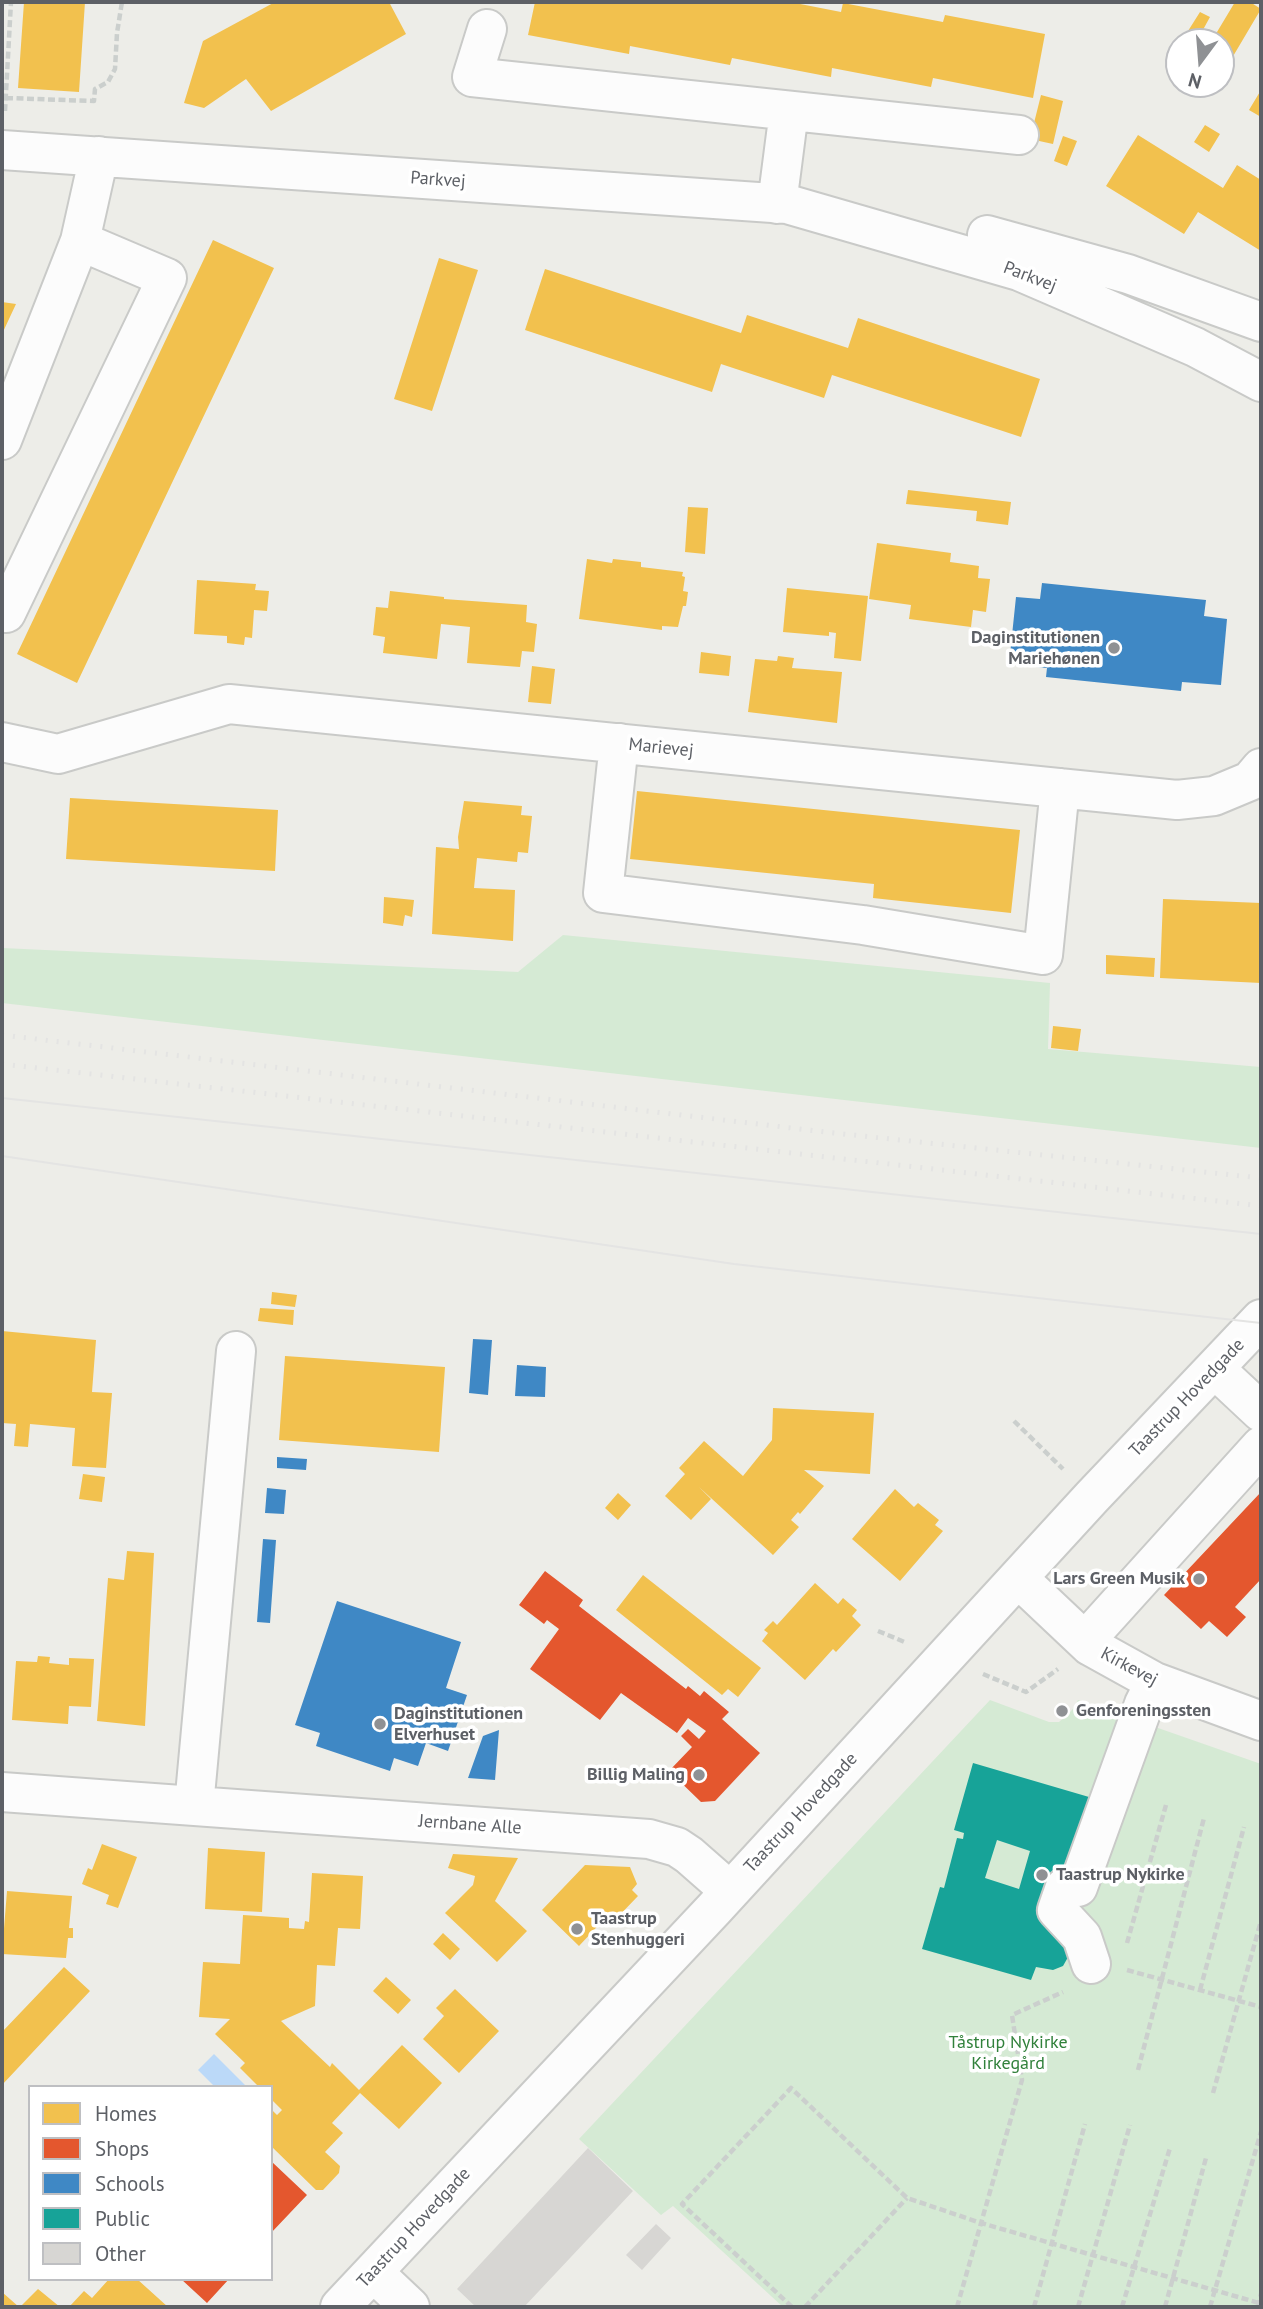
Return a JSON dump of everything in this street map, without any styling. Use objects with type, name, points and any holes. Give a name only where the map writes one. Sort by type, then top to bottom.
[{"type":"street","points":[[487,29],[472,77],[1019,135]]},
{"type":"street","points":[[782,204],[789,111]]},
{"type":"street","name":"Parkvej","points":[[2,150],[782,204],[1019,271],[1195,347],[1261,382]]},
{"type":"street","points":[[2,440],[80,241],[99,156]]},
{"type":"street","name":"Parkvej","points":[[782,204],[806,199],[943,223],[1128,274],[1261,321]]},
{"type":"street","points":[[6,613],[167,278],[80,241]]},
{"type":"street","name":"Marievej","points":[[2,742],[58,754],[229,704],[1185,799],[1214,796],[1251,781],[1261,768]]},
{"type":"street","points":[[619,743],[604,893],[863,925],[1043,955],[1060,788]]},
{"type":"street","name":"Taastrup Hovedgade","points":[[340,2307],[1261,1319]]},
{"type":"street","points":[[194,1806],[236,1351]]},
{"type":"street","points":[[1215,1369],[1261,1412]]},
{"type":"street","points":[[1090,1646],[1094,1631],[1261,1446]]},
{"type":"street","name":"Kirkevej","points":[[1019,1579],[1090,1646],[1155,1682],[1261,1721]]},
{"type":"street","points":[[1105,1966],[1057,1910],[1065,1887],[1078,1887],[1144,1704],[1155,1682]]},
{"type":"street","name":"Jernbane Alle","points":[[2,1792],[649,1839],[677,1847],[730,1891]]},
{"type":"street","points":[[373,2272],[410,2307]]},
{"type":"path","points":[[2,150],[10,2]]},
{"type":"path","points":[[6,98],[94,101],[95,89],[108,82],[116,69],[117,33],[122,2]]},
{"type":"path","points":[[1014,1421],[1043,1449]]},
{"type":"path","points":[[957,2307],[1022,2080],[1012,2015],[1083,1983],[1105,1966],[1166,1805]]},
{"type":"path","points":[[1138,2070],[1204,1818]]},
{"type":"path","points":[[1200,1990],[1244,1827]]},
{"type":"path","points":[[1213,2093],[1261,1921]]},
{"type":"path","points":[[1105,1966],[1261,2007]]},
{"type":"path","points":[[792,2307],[682,2204],[791,2088],[907,2198],[981,2223],[1215,2290],[1258,2305],[1261,2294]]},
{"type":"path","points":[[1034,2307],[1085,2124]]},
{"type":"path","points":[[1078,2307],[1130,2125]]},
{"type":"path","points":[[1210,2307],[1261,2132]]},
{"type":"path","points":[[1122,2307],[1170,2148]]},
{"type":"path","points":[[1165,2307],[1206,2158]]},
{"type":"path","points":[[805,2307],[907,2198]]},
{"type":"green space","points":[[563,935],[1050,983],[1048,1049],[1261,1067],[1261,1148],[2,1003],[2,948],[518,972]]},
{"type":"green space","name":"Tåstrup Nykirke Kirkegård","points":[[990,1700],[1049,1722],[1059,1722],[1078,1700],[1261,1764],[1261,2307],[783,2307],[673,2206],[661,2215],[579,2139]]},
{"type":"water","points":[[214,2054],[245,2085],[213,2085],[198,2070]]},
{"type":"building: Homes","points":[[24,2],[85,2],[79,92],[18,88]]},
{"type":"building: Homes","points":[[275,2],[389,2],[406,34],[271,111],[246,79],[204,108],[184,103],[203,41]]},
{"type":"building: Homes","points":[[535,2],[790,2],[841,12],[843,3],[943,22],[945,15],[1045,34],[1033,98],[933,78],[931,87],[832,68],[831,77],[732,58],[730,65],[630,46],[629,54],[528,35]]},
{"type":"building: Homes","points":[[1235,2],[1250,2],[1261,9],[1235,53],[1235,28],[1219,28]]},
{"type":"building: Homes","points":[[1200,12],[1210,17],[1204,28],[1190,28]]},
{"type":"building: Homes","points":[[1261,90],[1261,117],[1249,110]]},
{"type":"building: Homes","points":[[1041,95],[1063,101],[1053,144],[1030,139]]},
{"type":"building: Homes","points":[[1205,125],[1220,134],[1209,152],[1194,142]]},
{"type":"building: Homes","points":[[1138,135],[1223,188],[1237,165],[1261,180],[1261,251],[1198,212],[1184,234],[1106,186]]},
{"type":"building: Homes","points":[[1063,136],[1077,141],[1067,166],[1054,161]]},
{"type":"building: Homes","points":[[213,240],[274,268],[77,683],[17,654]]},
{"type":"building: Homes","points":[[439,258],[478,270],[432,411],[394,399]]},
{"type":"building: Homes","points":[[545,269],[741,333],[747,315],[848,348],[858,318],[1040,379],[1021,437],[832,375],[824,398],[721,364],[712,392],[525,330]]},
{"type":"building: Homes","points":[[2,302],[16,304],[2,334]]},
{"type":"building: Homes","points":[[908,490],[1011,502],[1008,525],[976,521],[977,511],[906,504]]},
{"type":"building: Homes","points":[[688,507],[708,508],[705,554],[685,552]]},
{"type":"building: Homes","points":[[877,543],[951,553],[950,562],[979,566],[978,578],[990,579],[986,612],[973,610],[971,627],[909,619],[911,605],[869,599]]},
{"type":"building: Homes","points":[[587,559],[612,563],[613,559],[641,562],[641,567],[683,572],[683,591],[688,592],[678,627],[662,626],[662,630],[579,619]]},
{"type":"building: Homes","points":[[197,580],[256,584],[255,590],[269,591],[267,611],[254,610],[252,638],[245,637],[244,645],[227,643],[227,636],[194,634]]},
{"type":"building: Homes","points":[[787,588],[868,596],[861,661],[834,658],[836,633],[829,632],[829,636],[783,632]]},
{"type":"building: Homes","points":[[390,591],[444,599],[527,605],[526,622],[537,624],[534,652],[522,651],[520,667],[467,663],[470,627],[441,624],[437,659],[383,653],[385,637],[373,635],[376,607],[388,608]]},
{"type":"building: Homes","points":[[701,652],[731,656],[729,676],[699,673]]},
{"type":"building: Homes","points":[[778,656],[794,658],[792,668],[842,672],[837,723],[748,712],[755,659],[777,661]]},
{"type":"building: Homes","points":[[532,666],[555,669],[551,704],[528,702]]},
{"type":"building: Homes","points":[[637,791],[1020,830],[1011,913],[873,898],[874,884],[630,859]]},
{"type":"building: Homes","points":[[70,798],[278,810],[275,871],[66,859]]},
{"type":"building: Homes","points":[[464,801],[522,806],[521,815],[532,816],[528,853],[518,852],[517,862],[477,858],[474,888],[515,890],[513,941],[432,934],[436,847],[459,849],[458,837]]},
{"type":"building: Homes","points":[[384,897],[414,900],[412,917],[405,915],[403,926],[383,923]]},
{"type":"building: Homes","points":[[1163,899],[1261,903],[1261,983],[1160,978]]},
{"type":"building: Homes","points":[[1106,955],[1155,958],[1154,977],[1106,974]]},
{"type":"building: Homes","points":[[1053,1026],[1081,1029],[1078,1051],[1051,1048]]},
{"type":"building: Homes","points":[[272,1292],[297,1295],[295,1307],[271,1304]]},
{"type":"building: Homes","points":[[260,1308],[294,1310],[293,1325],[258,1321]]},
{"type":"building: Homes","points":[[2,1331],[96,1340],[92,1392],[112,1393],[106,1468],[72,1466],[75,1428],[30,1424],[28,1447],[14,1446],[16,1424],[2,1423]]},
{"type":"building: Homes","points":[[285,1356],[445,1367],[439,1452],[279,1440]]},
{"type":"building: Homes","points":[[773,1408],[874,1413],[870,1474],[804,1470],[824,1486],[800,1514],[798,1512],[791,1520],[799,1527],[773,1555],[699,1487],[711,1499],[691,1520],[665,1496],[685,1474],[679,1468],[704,1441],[743,1476],[772,1440]]},
{"type":"building: Homes","points":[[83,1474],[105,1477],[102,1502],[79,1499]]},
{"type":"building: Homes","points":[[895,1489],[914,1507],[918,1503],[939,1520],[935,1525],[943,1531],[900,1581],[852,1539]]},
{"type":"building: Homes","points":[[618,1493],[631,1505],[618,1520],[605,1508]]},
{"type":"building: Homes","points":[[127,1551],[154,1553],[145,1726],[97,1721],[108,1578],[124,1580]]},
{"type":"building: Homes","points":[[643,1575],[761,1668],[738,1697],[728,1689],[722,1695],[616,1610]]},
{"type":"building: Homes","points":[[815,1583],[838,1604],[843,1598],[857,1610],[852,1616],[861,1625],[836,1652],[833,1649],[805,1680],[762,1641],[768,1633],[764,1630],[773,1621],[777,1625]]},
{"type":"building: Homes","points":[[38,1656],[50,1657],[49,1663],[69,1665],[69,1658],[94,1659],[91,1707],[69,1706],[68,1724],[12,1720],[16,1661],[37,1662]]},
{"type":"building: Homes","points":[[102,1844],[137,1857],[118,1908],[106,1904],[109,1895],[82,1884],[88,1868],[92,1870]]},
{"type":"building: Homes","points":[[208,1848],[265,1852],[262,1912],[205,1909]]},
{"type":"building: Homes","points":[[453,1854],[518,1858],[495,1901],[527,1931],[497,1962],[445,1913],[473,1885],[475,1876],[448,1868]]},
{"type":"building: Homes","points":[[585,1865],[630,1867],[637,1884],[632,1890],[638,1896],[614,1921],[608,1915],[579,1946],[542,1910]]},
{"type":"building: Homes","points":[[312,1873],[363,1876],[360,1929],[338,1928],[335,1966],[317,1965],[315,2006],[281,2021],[330,2067],[332,2063],[359,2090],[402,2045],[442,2083],[399,2129],[360,2093],[332,2123],[343,2133],[325,2152],[340,2166],[339,2173],[323,2190],[316,2190],[273,2148],[273,2111],[277,2115],[282,2110],[273,2101],[273,2085],[257,2085],[240,2068],[245,2063],[215,2034],[230,2019],[199,2017],[203,1962],[240,1964],[243,1915],[289,1918],[289,1928],[304,1929],[305,1921],[309,1922]]},
{"type":"building: Homes","points":[[7,1891],[72,1896],[69,1928],[73,1928],[73,1938],[68,1938],[66,1958],[2,1954]]},
{"type":"building: Homes","points":[[443,1933],[460,1949],[450,1960],[433,1944]]},
{"type":"building: Homes","points":[[64,1967],[90,1991],[2,2085],[2,2032]]},
{"type":"building: Homes","points":[[386,1977],[411,2000],[398,2014],[373,1991]]},
{"type":"building: Homes","points":[[455,1989],[499,2031],[459,2073],[423,2039],[444,2016],[436,2008]]},
{"type":"building: Homes","points":[[107,2281],[139,2281],[168,2307],[69,2307],[84,2291],[92,2298]]},
{"type":"building: Homes","points":[[38,2289],[60,2307],[20,2307]]},
{"type":"building: Homes","points":[[2,2292],[19,2307],[2,2307]]},
{"type":"building: Shops","points":[[1261,1492],[1261,1579],[1235,1607],[1246,1617],[1227,1637],[1209,1621],[1201,1629],[1164,1595]]},
{"type":"building: Shops","points":[[545,1571],[583,1600],[579,1606],[686,1689],[688,1686],[700,1696],[704,1691],[729,1712],[722,1719],[760,1753],[715,1801],[701,1802],[669,1771],[692,1747],[681,1736],[688,1729],[699,1739],[706,1731],[688,1718],[677,1733],[621,1693],[600,1720],[530,1669],[559,1629],[547,1620],[544,1624],[519,1605]]},
{"type":"building: Shops","points":[[273,2163],[307,2195],[273,2231]]},
{"type":"building: Shops","points":[[183,2281],[227,2281],[207,2303]]},
{"type":"building: Schools","points":[[1042,583],[1206,600],[1204,616],[1227,619],[1221,685],[1182,682],[1181,691],[1046,677],[1047,668],[1009,664],[1016,597],[1040,599]]},
{"type":"building: Schools","points":[[473,1339],[492,1340],[488,1395],[469,1393]]},
{"type":"building: Schools","points":[[517,1365],[546,1367],[545,1397],[515,1396]]},
{"type":"building: Schools","points":[[277,1457],[307,1459],[306,1470],[277,1468]]},
{"type":"building: Schools","points":[[267,1488],[286,1490],[284,1514],[265,1513]]},
{"type":"building: Schools","points":[[263,1539],[276,1540],[270,1623],[257,1622]]},
{"type":"building: Schools","points":[[337,1601],[461,1642],[446,1688],[467,1695],[448,1751],[426,1743],[418,1766],[394,1758],[390,1771],[316,1746],[320,1733],[295,1725]]},
{"type":"building: Schools","points":[[499,1730],[495,1780],[468,1778],[483,1736]]},
{"type":"building: Public","name":"Taastrup Nykirke","points":[[973,1763],[1089,1797],[1070,1861],[1066,1860],[1057,1890],[1072,1950],[1063,1966],[1053,1970],[1036,1967],[1031,1980],[922,1949],[940,1887],[944,1888],[957,1838],[963,1839],[964,1833],[954,1830]],"holes":[[[997,1840],[1030,1851],[1019,1889],[985,1878]]]},
{"type":"building: Other","points":[[588,2148],[633,2191],[524,2307],[476,2307],[457,2289]]},
{"type":"building: Other","points":[[656,2224],[671,2238],[642,2270],[626,2255]]},
{"type":"tram line","points":[[2,1098],[1261,1234]]},
{"type":"tram line","points":[[2,1156],[734,1264],[1261,1323]]},
{"type":"railway","points":[[2,1035],[834,1133],[1261,1178]]},
{"type":"railway","points":[[2,1064],[1261,1206]]},
{"type":"place","name":"Daginstitutionen Mariehønen","points":[[1114,648]]},
{"type":"place","name":"Lars Green Musik","points":[[1199,1579]]},
{"type":"place","name":"Genforeningssten","points":[[1062,1711]]},
{"type":"place","name":"Daginstitutionen Elverhuset","points":[[380,1724]]},
{"type":"place","name":"Billig Maling","points":[[699,1775]]},
{"type":"place","name":"Taastrup Nykirke","points":[[1042,1875]]},
{"type":"place","name":"Taastrup Stenhuggeri","points":[[577,1929]]}]
